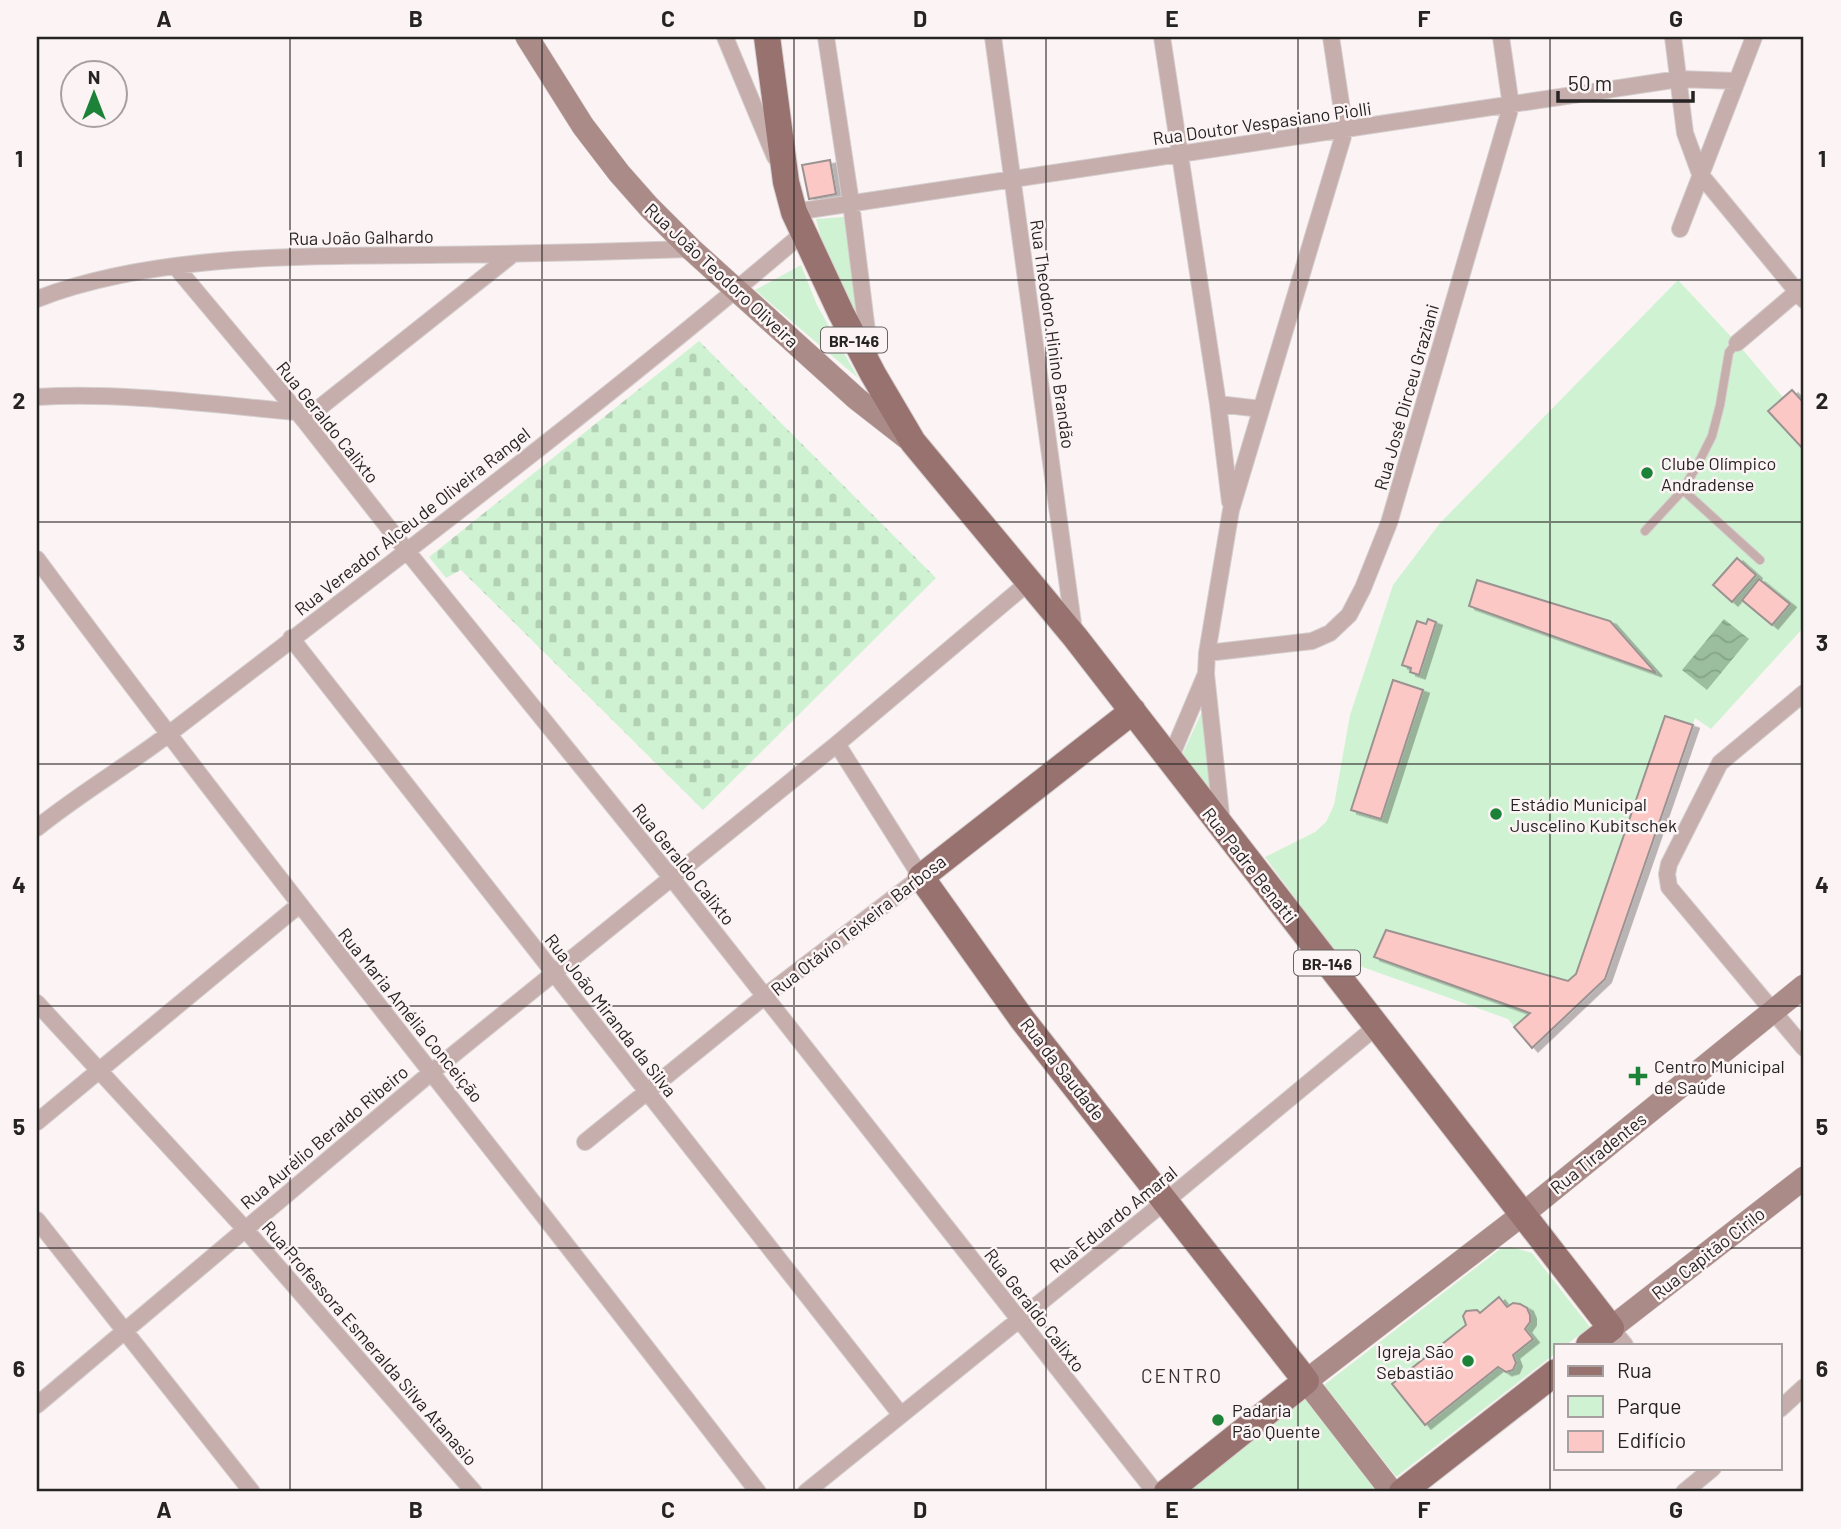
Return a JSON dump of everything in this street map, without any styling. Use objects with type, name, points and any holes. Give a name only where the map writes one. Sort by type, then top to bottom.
[{"type":"main road","name":"Rua João Teodoro Oliveira","points":[[527,37],[583,126],[619,173],[691,249],[857,399],[913,442],[1029,583]]},
{"type":"main road","name":"BR-146","points":[[767,37],[786,182],[798,223],[873,374],[913,442]]},
{"type":"main road","name":"Rua Padre Benatti","points":[[1029,583],[1133,710],[1222,830],[1522,1214]]},
{"type":"main road","name":"Rua Otávio Teixeira Barbosa","points":[[921,877],[1133,710]]},
{"type":"main road","name":"Rua da Saudade","points":[[921,877],[1022,1019],[1167,1200],[1306,1381]]},
{"type":"main road","name":"Rua Tiradentes","points":[[1306,1381],[1522,1214],[1804,986]]},
{"type":"main road","name":"Rua Capitão Cirilo","points":[[1618,1337],[1804,1178]]},
{"type":"main road","name":"BR-146","points":[[1522,1214],[1618,1337]]},
{"type":"main road","points":[[1594,1344],[1618,1337]]},
{"type":"main road","points":[[1402,1492],[1554,1374]]},
{"type":"main road","points":[[1167,1492],[1306,1381],[1392,1492]]},
{"type":"street","points":[[725,37],[786,182]]},
{"type":"street","points":[[826,37],[873,374],[872,410]]},
{"type":"street","name":"Rua Theodoro Hinino Brandão","points":[[993,37],[1075,637]]},
{"type":"street","points":[[1162,37],[1218,404],[1231,510]]},
{"type":"street","points":[[1222,830],[1206,674],[1207,653],[1231,510],[1345,131],[1331,37]]},
{"type":"street","name":"Rua José Dirceu Graziani","points":[[1207,653],[1312,641],[1330,633],[1349,615],[1363,589],[1390,523],[1511,106],[1501,37]]},
{"type":"street","points":[[1673,37],[1685,133],[1700,174],[1802,293],[1737,342]]},
{"type":"street","points":[[1680,229],[1754,37]]},
{"type":"street","name":"Rua Doutor Vespasiano Piolli","points":[[798,223],[851,203],[1679,79],[1736,81]]},
{"type":"street","name":"Rua Vereador Alceu de Oliveira Rangel","points":[[37,828],[167,735],[737,289],[798,223]]},
{"type":"street","name":"Rua João Galhardo","points":[[37,299],[96,280],[175,266],[315,256],[691,249]]},
{"type":"street","points":[[37,397],[81,394],[121,396],[300,416],[513,254]]},
{"type":"street","name":"Rua Geraldo Calixto","points":[[175,266],[300,416],[671,877],[1155,1492]]},
{"type":"street","points":[[1218,404],[1261,408]]},
{"type":"street","name":"Rua Maria Amélia Conceição","points":[[37,559],[167,735],[433,1071],[758,1492]]},
{"type":"street","name":"Rua Aurélio Beraldo Ribeiro","points":[[37,1405],[433,1071],[837,744],[1029,583]]},
{"type":"street","name":"Rua João Miranda da Silva","points":[[291,638],[901,1415]]},
{"type":"street","points":[[1170,759],[1206,674]]},
{"type":"street","points":[[1804,693],[1729,753],[1713,773],[1669,864],[1667,874],[1669,887],[1804,1048]]},
{"type":"street","name":"Rua da Saudade","points":[[837,744],[921,877]]},
{"type":"street","name":"Rua Otávio Teixeira Barbosa","points":[[585,1142],[765,996],[921,877]]},
{"type":"street","points":[[37,1122],[299,905]]},
{"type":"street","name":"Rua Professora Esmeralda Silva Atanasio","points":[[37,1003],[245,1229],[474,1492]]},
{"type":"street","name":"Rua Eduardo Amaral","points":[[806,1492],[1377,1026]]},
{"type":"street","points":[[37,1220],[252,1492]]},
{"type":"street","points":[[1782,1407],[1804,1387]]},
{"type":"street","points":[[1684,1492],[1711,1470]]},
{"type":"lane","points":[[1645,531],[1683,489],[1712,436],[1729,352],[1737,342]]},
{"type":"lane","points":[[1683,489],[1760,560]]},
{"type":"green space","points":[[844,217],[862,331],[823,245],[816,219]]},
{"type":"green space","points":[[801,265],[817,305],[858,378],[755,290]]},
{"type":"green space","points":[[1678,280],[1737,343],[1804,422],[1804,627],[1711,729],[1695,718],[1605,979],[1532,1048],[1508,1019],[1340,959],[1265,857],[1315,832],[1326,822],[1334,805],[1350,715],[1393,585],[1440,523]]},
{"type":"green space","points":[[699,341],[936,578],[703,810],[461,570],[446,578],[429,557]]},
{"type":"green space","points":[[1204,707],[1211,793],[1182,755]]},
{"type":"green space","points":[[1511,1247],[1532,1253],[1590,1327],[1567,1344],[1554,1344],[1554,1355],[1396,1477],[1324,1385],[1500,1249]]},
{"type":"green space","points":[[1305,1399],[1377,1492],[1188,1492]]},
{"type":"water","points":[[1724,619],[1749,639],[1707,690],[1682,670]]},
{"type":"building","points":[[830,160],[836,194],[809,199],[802,165]]},
{"type":"building","points":[[1792,390],[1804,403],[1804,450],[1768,411]]},
{"type":"building","points":[[1737,558],[1756,575],[1732,602],[1713,585]]},
{"type":"building","points":[[1759,579],[1790,604],[1772,625],[1742,600]]},
{"type":"building","points":[[1477,580],[1610,621],[1656,673],[1469,606]]},
{"type":"building","points":[[1428,619],[1436,622],[1419,675],[1402,665],[1417,621],[1426,624]]},
{"type":"building","points":[[1393,680],[1423,690],[1381,819],[1351,810]]},
{"type":"building","points":[[1665,716],[1693,725],[1605,979],[1532,1048],[1514,1027],[1530,1013],[1374,957],[1386,930],[1568,981],[1576,974]]},
{"type":"building","name":"Igreja São Sebastião","points":[[1499,1297],[1507,1307],[1513,1303],[1527,1308],[1530,1322],[1525,1329],[1533,1339],[1513,1355],[1516,1363],[1513,1370],[1506,1372],[1498,1367],[1425,1425],[1392,1384],[1466,1325],[1463,1316],[1466,1311],[1477,1310],[1480,1313]]},
{"type":"place","name":"Clube Olímpico Andradense","points":[[1647,473]]},
{"type":"place","name":"Estádio Municipal Juscelino Kubitschek","points":[[1496,814]]},
{"type":"place","name":"Centro Municipal de Saúde","points":[[1638,1076]]},
{"type":"place","name":"Igreja São Sebastião","points":[[1468,1361]]},
{"type":"place","name":"Padaria Pão Quente","points":[[1218,1420]]},
{"type":"district","name":"CENTRO","points":[[1182,1375]]}]
